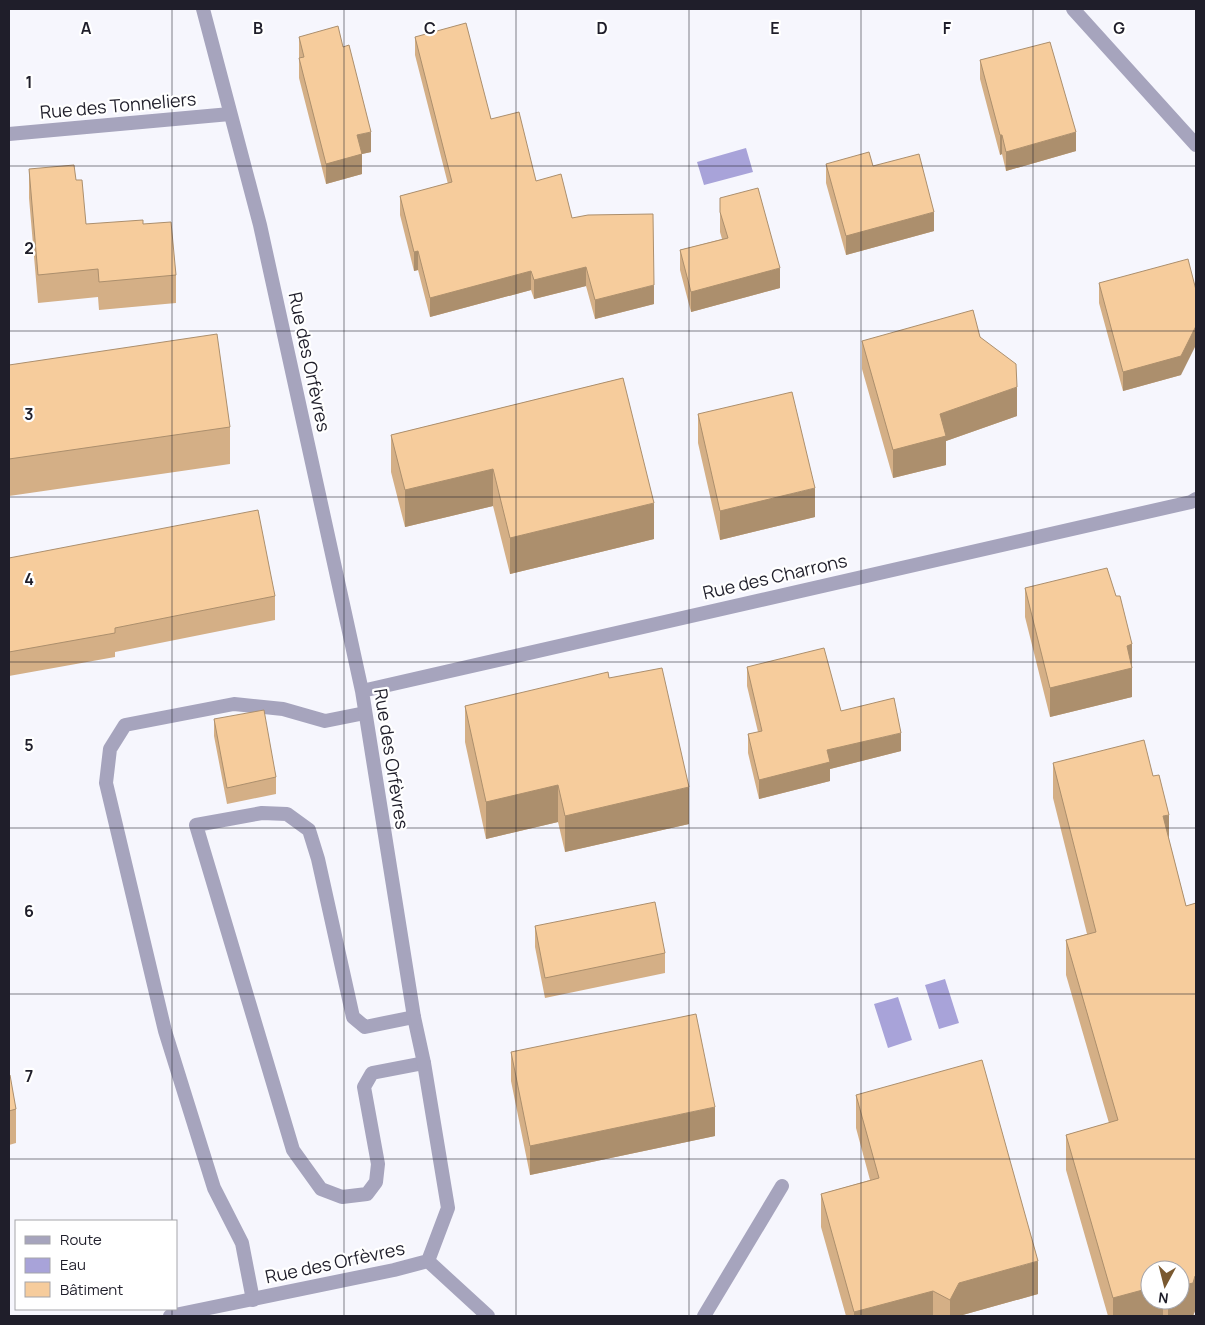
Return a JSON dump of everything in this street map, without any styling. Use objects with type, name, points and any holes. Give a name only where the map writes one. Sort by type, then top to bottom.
[{"type":"street","name":"Rue des Orfèvres","points":[[170,1316],[394,1270],[428,1261],[448,1208],[424,1063],[414,1017],[362,691],[260,225],[203,9]]},
{"type":"street","points":[[1073,9],[1196,145]]},
{"type":"street","name":"Rue des Tonneliers","points":[[9,134],[230,114]]},
{"type":"street","name":"Rue des Charrons","points":[[362,691],[1191,502],[1196,499]]},
{"type":"street","points":[[253,1300],[242,1243],[214,1188],[166,1031],[106,783],[110,749],[125,725],[234,704],[283,709],[326,721],[365,712]]},
{"type":"street","points":[[414,1017],[365,1027],[353,1017],[318,859],[309,830],[287,814],[262,813],[196,825],[293,1150],[321,1189],[342,1197],[367,1194],[376,1182],[378,1164],[364,1088],[372,1073],[424,1063]]},
{"type":"street","points":[[704,1316],[782,1186]]},
{"type":"street","points":[[428,1261],[488,1316]]},
{"type":"water","points":[[746,148],[753,172],[704,185],[697,162]]},
{"type":"water","points":[[945,979],[959,1023],[939,1029],[925,985]]},
{"type":"water","points":[[898,997],[912,1040],[888,1048],[874,1004]]},
{"type":"building","points":[[466,23],[491,119],[519,112],[536,181],[561,174],[572,218],[588,215],[653,214],[654,285],[595,300],[586,267],[534,280],[531,271],[430,298],[418,251],[414,252],[400,196],[452,182],[415,37]]},
{"type":"building","points":[[338,26],[343,47],[349,45],[371,132],[357,135],[362,154],[326,164],[299,58],[304,57],[299,37]]},
{"type":"building","points":[[1050,42],[1076,132],[1006,152],[980,60]]},
{"type":"building","points":[[869,152],[873,166],[919,154],[934,212],[846,236],[826,164]]},
{"type":"building","points":[[74,165],[76,180],[82,180],[86,224],[143,220],[143,224],[171,222],[176,275],[99,282],[98,269],[38,275],[29,169]]},
{"type":"building","points":[[758,188],[780,268],[691,292],[680,250],[728,238],[720,212],[720,198]]},
{"type":"building","points":[[1188,259],[1196,290],[1196,326],[1181,356],[1123,372],[1099,283]]},
{"type":"building","points":[[973,310],[980,337],[1016,364],[1017,387],[940,414],[946,436],[893,450],[862,341]]},
{"type":"building","points":[[217,334],[230,427],[9,459],[9,365]]},
{"type":"building","points":[[623,378],[654,503],[510,538],[493,469],[405,490],[391,435]]},
{"type":"building","points":[[792,392],[815,488],[720,511],[698,414]]},
{"type":"building","points":[[258,510],[275,596],[115,628],[115,633],[9,652],[9,558]]},
{"type":"building","points":[[1107,568],[1116,596],[1120,596],[1132,644],[1127,646],[1132,668],[1050,688],[1025,588]]},
{"type":"building","points":[[824,648],[841,711],[894,698],[901,733],[827,750],[830,762],[759,780],[748,734],[762,731],[747,667]]},
{"type":"building","points":[[662,668],[689,787],[565,816],[558,785],[486,802],[465,706],[608,672],[609,678]]},
{"type":"building","points":[[264,710],[276,777],[227,788],[214,719]]},
{"type":"building","points":[[1144,740],[1153,776],[1159,775],[1169,815],[1163,816],[1186,906],[1196,903],[1196,1275],[1193,1283],[1190,1284],[1190,1260],[1140,1260],[1140,1291],[1113,1298],[1066,1135],[1118,1120],[1066,940],[1096,932],[1053,763]]},
{"type":"building","points":[[655,902],[665,953],[545,978],[535,926]]},
{"type":"building","points":[[696,1014],[715,1107],[530,1146],[511,1052]]},
{"type":"building","points":[[982,1060],[1038,1261],[959,1283],[950,1300],[933,1291],[854,1312],[821,1194],[879,1178],[856,1095]]},
{"type":"building","points":[[9,1075],[16,1109],[9,1111]]}]
